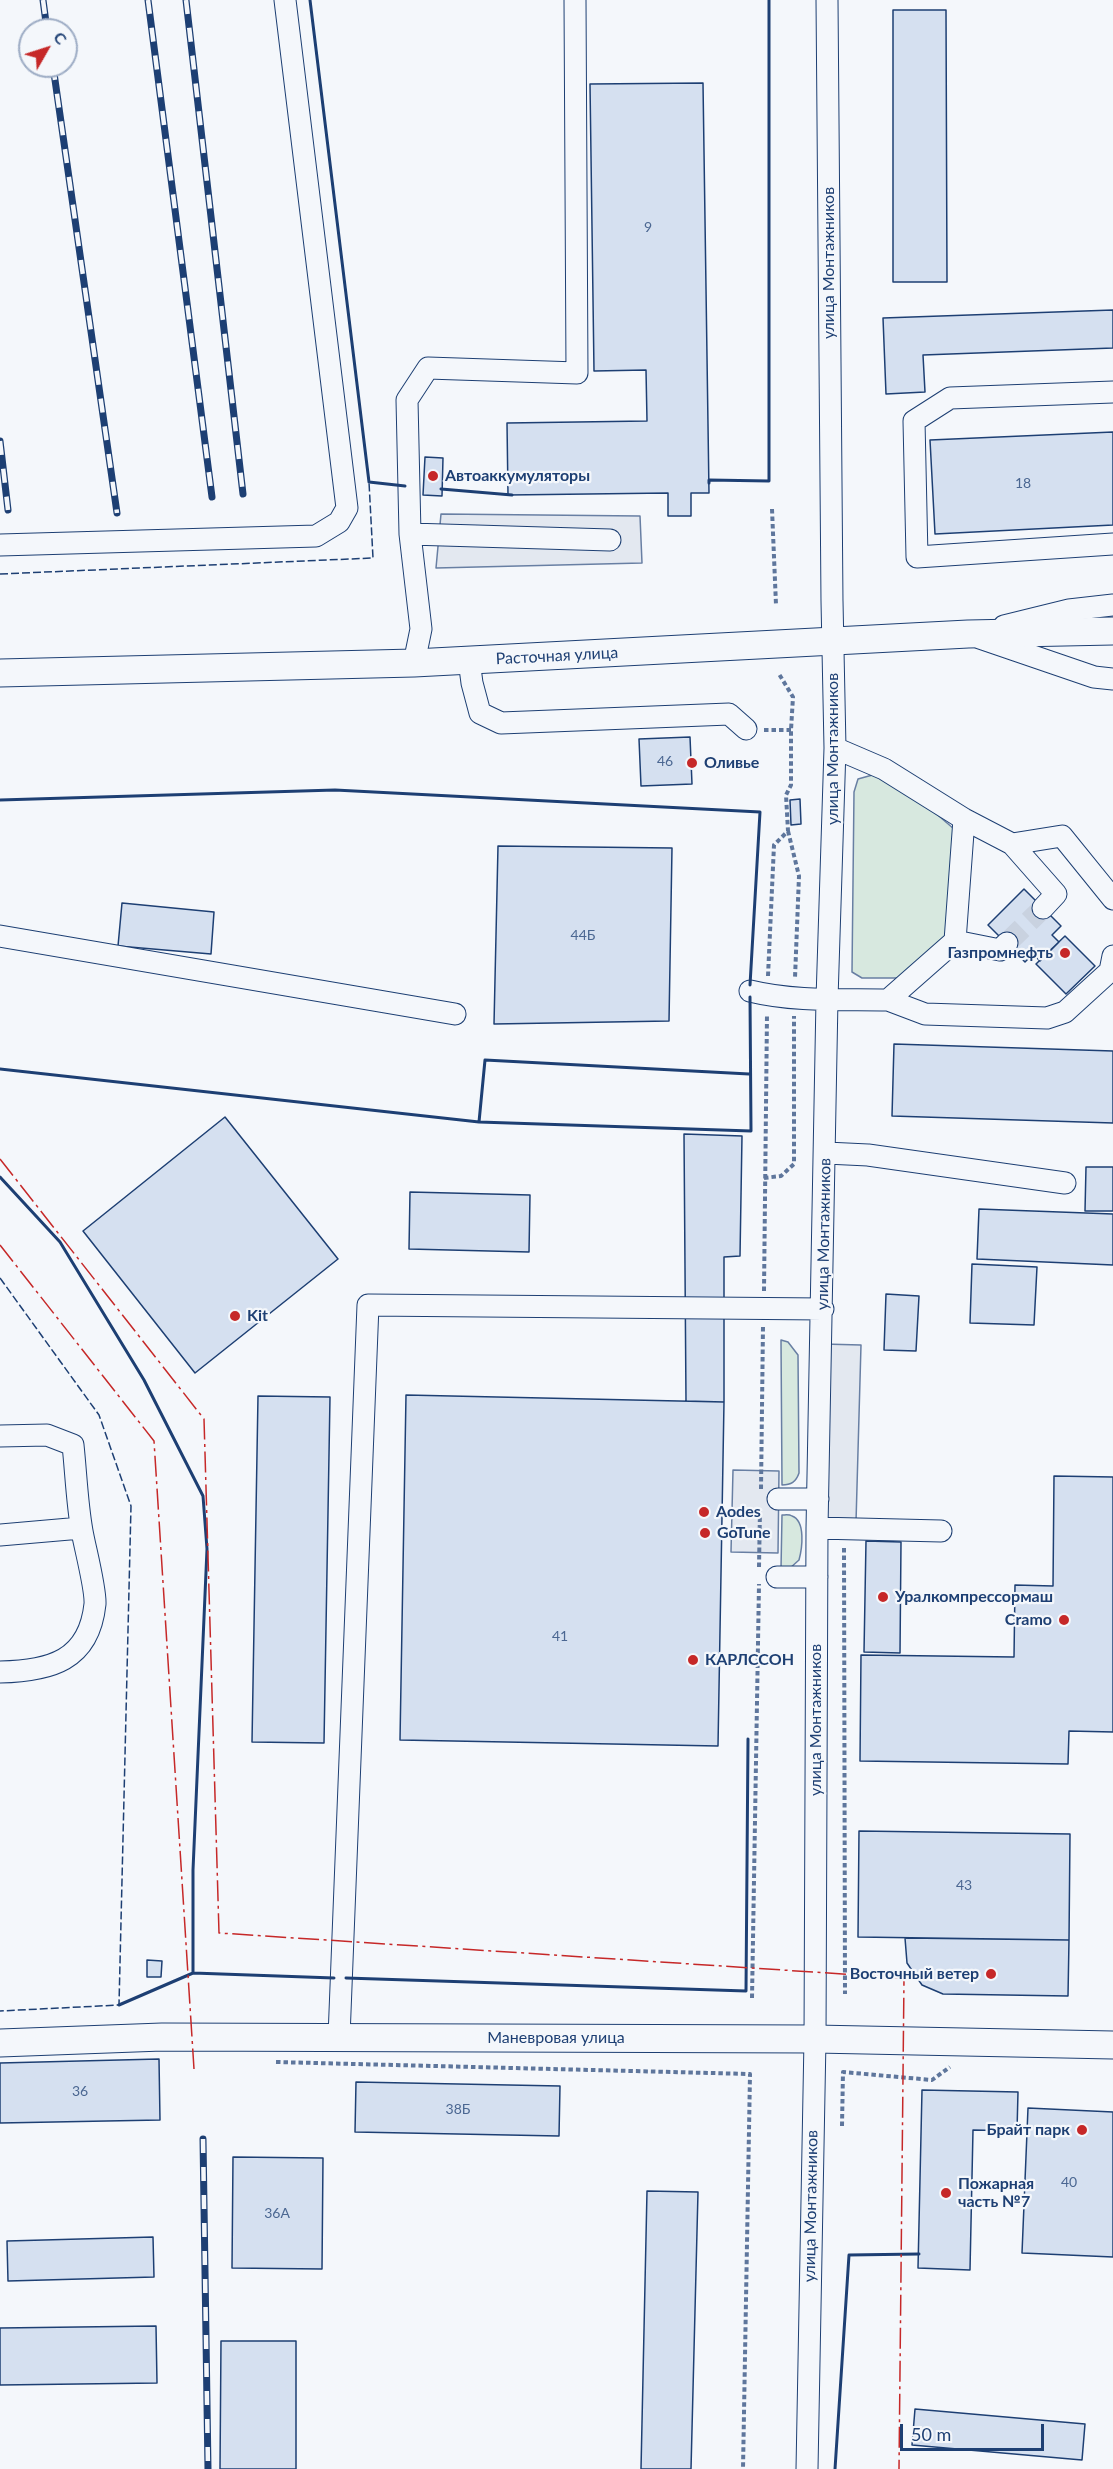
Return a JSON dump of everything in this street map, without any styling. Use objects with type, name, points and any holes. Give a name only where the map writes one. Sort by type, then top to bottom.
[{"type":"main road","name":"Расточная улица","points":[[0,673],[414,663],[968,634],[1113,631]]},
{"type":"main road","name":"Маневровая улица","points":[[0,2043],[162,2037],[339,2037],[815,2039],[1113,2045]]},
{"type":"street","points":[[0,545],[316,536],[339,522],[347,508],[285,0]]},
{"type":"street","points":[[414,663],[421,629],[410,534],[407,400],[428,368],[577,373],[575,0]]},
{"type":"street","name":"улица Монтажников","points":[[807,2469],[815,2039],[817,1528],[835,748],[827,0]]},
{"type":"street","points":[[1113,392],[950,398],[914,421],[917,558],[1113,544]]},
{"type":"street","points":[[410,534],[610,540]]},
{"type":"street","points":[[968,634],[1070,610],[1113,605]]},
{"type":"street","points":[[968,634],[1094,677],[1113,679]]},
{"type":"street","points":[[469,660],[480,713],[501,723],[729,714],[746,729]]},
{"type":"street","points":[[835,748],[884,769],[964,819],[1012,844],[1056,894],[1043,908]]},
{"type":"street","points":[[888,1000],[955,941],[964,819]]},
{"type":"street","points":[[1012,844],[1062,836],[1113,899]]},
{"type":"street","points":[[0,936],[455,1014]]},
{"type":"street","points":[[955,941],[1000,950],[1007,943]]},
{"type":"street","points":[[759,993],[828,999],[888,1000],[925,1014],[1047,1018],[1065,1012],[1110,971],[1113,956]]},
{"type":"street","points":[[826,1153],[868,1155],[1065,1183]]},
{"type":"street","points":[[339,2037],[368,1305],[823,1309]]},
{"type":"street","points":[[0,1436],[47,1435],[73,1444],[81,1528],[95,1602],[84,1643],[57,1665],[22,1672],[0,1672]]},
{"type":"street","points":[[778,1499],[818,1499]]},
{"type":"street","points":[[0,1535],[81,1528]]},
{"type":"street","points":[[817,1528],[941,1531]]},
{"type":"street","points":[[765,1576],[817,1577]]},
{"type":"path","points":[[772,508],[776,605]]},
{"type":"path","points":[[752,1998],[765,1576],[759,993],[774,845],[788,831],[786,795],[792,785],[793,698],[779,674]]},
{"type":"path","points":[[746,729],[791,730]]},
{"type":"path","points":[[844,1529],[845,1994]]},
{"type":"path","points":[[265,2062],[750,2074],[742,2469]]},
{"type":"path","points":[[842,2126],[843,2072],[932,2080],[950,2067]]},
{"type":"shaded area","points":[[441,514],[640,516],[642,563],[436,568]]},
{"type":"shaded area","points":[[876,774],[912,793],[954,829],[953,930],[902,978],[862,978],[852,972],[854,792],[858,779]]},
{"type":"shaded area","points":[[781,1340],[788,1342],[798,1355],[799,1473],[793,1482],[782,1485]]},
{"type":"shaded area","points":[[823,1344],[861,1345],[856,1522],[817,1521]]},
{"type":"shaded area","points":[[733,1470],[779,1471],[778,1553],[731,1552]]},
{"type":"shaded area","points":[[782,1515],[790,1515],[796,1519],[801,1529],[802,1543],[799,1560],[789,1569],[781,1569]]},
{"type":"building","points":[[893,10],[946,10],[947,282],[893,282]]},
{"type":"building","points":[[703,83],[709,493],[691,493],[691,516],[668,516],[668,493],[508,495],[507,423],[647,421],[646,370],[594,371],[590,84]]},
{"type":"building","points":[[1113,310],[1113,348],[923,355],[925,392],[886,394],[883,318]]},
{"type":"building","points":[[1113,432],[1113,525],[935,534],[930,440]]},
{"type":"building","name":"Автоаккумуляторы","points":[[425,457],[443,458],[442,496],[423,495]]},
{"type":"building","points":[[690,737],[692,784],[641,786],[639,739]]},
{"type":"building","points":[[800,799],[801,824],[791,825],[790,800]]},
{"type":"building","points":[[498,846],[672,848],[669,1021],[494,1024]]},
{"type":"building","points":[[1024,889],[1061,926],[1052,935],[1059,942],[1040,961],[1033,954],[1025,962],[988,925]]},
{"type":"building","points":[[122,903],[214,912],[211,954],[118,946]]},
{"type":"building","points":[[1065,936],[1095,966],[1066,994],[1036,964]]},
{"type":"building","points":[[894,1044],[1113,1051],[1113,1123],[892,1116]]},
{"type":"building","points":[[225,1117],[338,1259],[195,1373],[83,1231]]},
{"type":"building","points":[[684,1134],[742,1136],[740,1256],[724,1257],[724,1402],[686,1401]]},
{"type":"building","points":[[1086,1167],[1113,1167],[1113,1211],[1085,1211]]},
{"type":"building","points":[[410,1192],[530,1195],[529,1252],[409,1249]]},
{"type":"building","points":[[979,1209],[1113,1214],[1113,1265],[977,1259]]},
{"type":"building","points":[[972,1264],[1037,1267],[1034,1325],[970,1323]]},
{"type":"building","points":[[886,1294],[919,1296],[916,1351],[884,1350]]},
{"type":"building","points":[[406,1395],[724,1402],[718,1746],[400,1740]]},
{"type":"building","points":[[258,1396],[330,1397],[324,1743],[252,1742]]},
{"type":"building","name":"Cramo","points":[[1054,1476],[1113,1477],[1113,1732],[1069,1731],[1068,1764],[860,1761],[861,1655],[1014,1657],[1015,1585],[1053,1586]]},
{"type":"building","name":"Уралкомпрессормаш","points":[[866,1541],[901,1542],[900,1653],[864,1652]]},
{"type":"building","points":[[859,1831],[1070,1834],[1069,1940],[858,1937]]},
{"type":"building","name":"Восточный ветер","points":[[905,1938],[1069,1940],[1068,1996],[943,1994],[922,1985],[907,1963]]},
{"type":"building","points":[[147,1960],[162,1961],[161,1977],[147,1977]]},
{"type":"building","points":[[159,2059],[160,2120],[0,2123],[0,2063]]},
{"type":"building","points":[[356,2082],[560,2086],[559,2136],[355,2132]]},
{"type":"building","name":"Пожарная часть №7","points":[[922,2090],[1018,2092],[1017,2131],[973,2130],[970,2270],[918,2268]]},
{"type":"building","points":[[1028,2108],[1113,2112],[1113,2257],[1022,2253]]},
{"type":"building","points":[[233,2157],[323,2158],[322,2269],[232,2268]]},
{"type":"building","points":[[647,2191],[698,2192],[691,2469],[641,2469]]},
{"type":"building","points":[[153,2237],[154,2277],[8,2281],[7,2241]]},
{"type":"building","points":[[156,2326],[157,2383],[0,2385],[0,2328]]},
{"type":"building","points":[[221,2341],[296,2341],[296,2469],[220,2469]]},
{"type":"building","points":[[915,2409],[1085,2424],[1082,2460],[912,2445]]},
{"type":"tunnel","points":[[1007,943],[1043,908]]},
{"type":"railway","points":[[43,0],[45,18]]},
{"type":"railway","points":[[148,0],[212,497]]},
{"type":"railway","points":[[186,0],[243,494]]},
{"type":"railway","points":[[55,78],[117,513]]},
{"type":"railway","points":[[0,441],[8,510]]},
{"type":"railway","points":[[203,2139],[208,2469]]},
{"type":"fence","points":[[0,574],[373,558],[369,482],[310,0]]},
{"type":"fence","points":[[0,1278],[99,1415],[131,1506],[119,2005],[0,2011]]},
{"type":"wall","points":[[310,0],[369,482],[405,486]]},
{"type":"wall","points":[[709,483],[709,480],[769,481],[769,0]]},
{"type":"wall","points":[[441,489],[512,495]]},
{"type":"wall","points":[[0,800],[335,790],[760,812],[750,985]]},
{"type":"wall","points":[[0,1069],[479,1122],[751,1131],[750,997]]},
{"type":"wall","points":[[479,1122],[485,1060],[749,1074]]},
{"type":"wall","points":[[0,1177],[60,1242],[144,1380],[203,1496],[207,1549],[193,1870],[193,1973],[334,1978]]},
{"type":"wall","points":[[346,1978],[746,1991],[748,1739]]},
{"type":"wall","points":[[119,2005],[193,1973]]},
{"type":"wall","points":[[835,2469],[849,2255],[919,2254]]},
{"type":"power","points":[[0,1159],[204,1419],[219,1933],[904,1978],[899,2469]]},
{"type":"power","points":[[0,1245],[154,1441],[194,2069]]},
{"type":"place","name":"Автоаккумуляторы","points":[[433,476]]},
{"type":"place","name":"Оливье","points":[[692,763]]},
{"type":"place","name":"Газпромнефть","points":[[1065,953]]},
{"type":"place","name":"Kit","points":[[235,1316]]},
{"type":"place","name":"Aodes","points":[[704,1512]]},
{"type":"place","name":"GoTune","points":[[705,1533]]},
{"type":"place","name":"Уралкомпрессормаш","points":[[883,1597]]},
{"type":"place","name":"Cramo","points":[[1064,1620]]},
{"type":"place","name":"КАРЛССОН","points":[[693,1660]]},
{"type":"place","name":"Восточный ветер","points":[[991,1974]]},
{"type":"place","name":"Брайт парк","points":[[1082,2130]]},
{"type":"place","name":"Пожарная часть №7","points":[[946,2193]]}]
